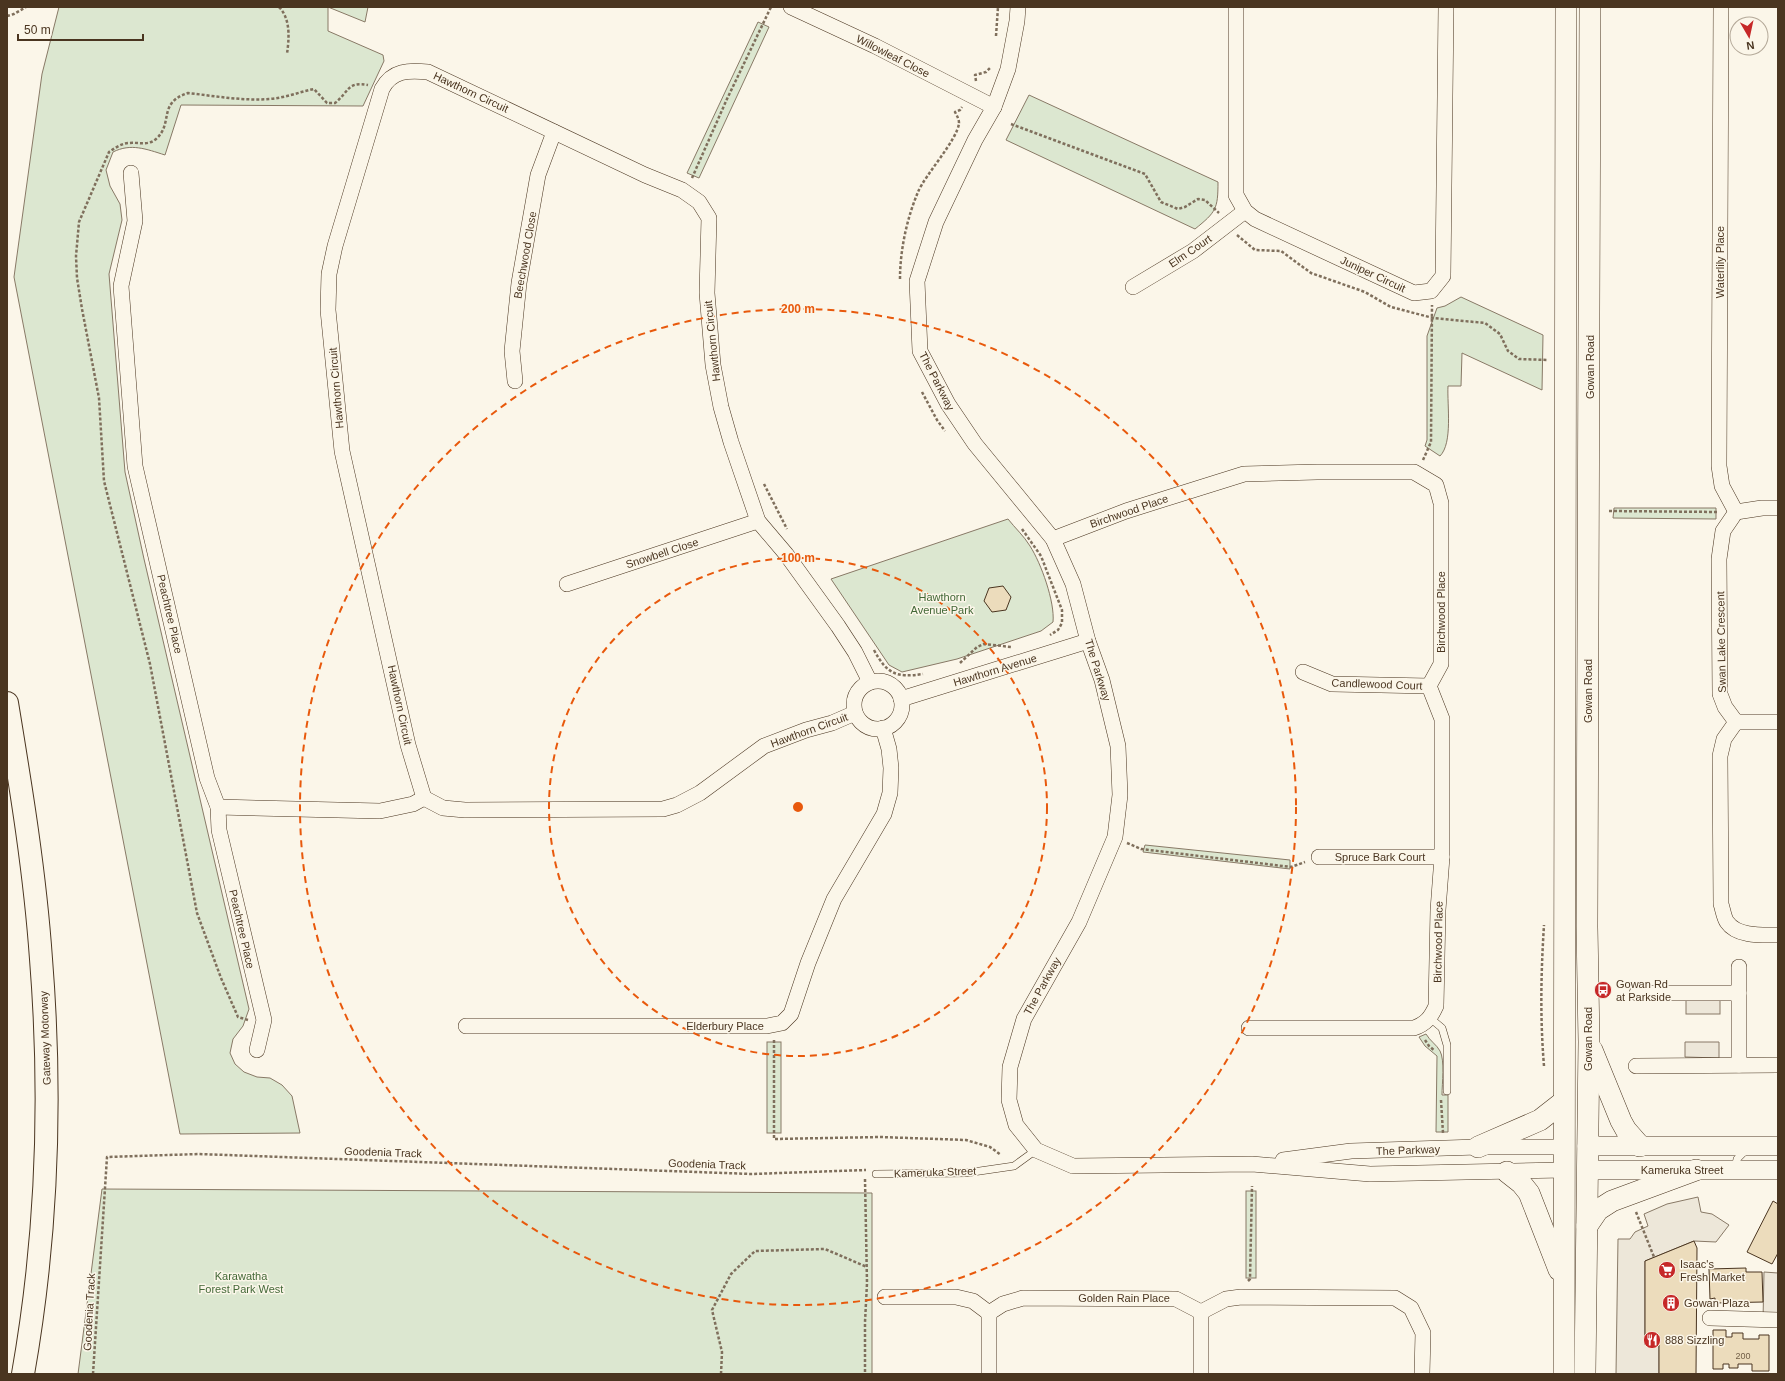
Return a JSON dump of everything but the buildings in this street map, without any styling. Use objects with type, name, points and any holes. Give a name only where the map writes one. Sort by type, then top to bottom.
[{"type":"highway","name":"Gateway Motorway","points":[[7,703],[31,859],[42,959],[46,1045],[46,1139],[41,1238],[32,1325],[23,1374]]},
{"type":"main road","points":[[1564,1374],[1563,1102],[1566,7]]},
{"type":"main road","name":"Gowan Road","points":[[1585,1374],[1589,1042],[1587,927],[1590,7]]},
{"type":"main road","points":[[1589,1042],[1621,1121],[1626,1130],[1640,1146]]},
{"type":"main road","points":[[1478,1147],[1535,1123],[1563,1102]]},
{"type":"main road","points":[[1564,1147],[1587,1146]]},
{"type":"main road","points":[[1564,1170],[1587,1170]]},
{"type":"main road","points":[[1587,1226],[1598,1210],[1612,1201],[1696,1170]]},
{"type":"main road","points":[[1507,1172],[1521,1183],[1529,1193],[1563,1282]]},
{"type":"street","name":"Willowleaf Close","points":[[791,7],[875,46],[994,107]]},
{"type":"street","name":"The Parkway","points":[[1018,7],[1017,21],[1008,70],[994,107],[975,140],[936,222],[917,280],[920,351],[948,404],[974,444],[1053,539],[1073,584],[1088,641],[1102,680],[1118,746],[1120,795],[1114,837],[1079,922],[1024,1019],[1010,1067],[1009,1100],[1016,1125],[1036,1150],[1073,1166],[1252,1164],[1370,1174],[1564,1170]]},
{"type":"street","name":"Juniper Circuit","points":[[1236,7],[1236,195],[1245,211],[1255,220],[1414,293],[1431,291]]},
{"type":"street","points":[[1431,291],[1443,276],[1446,7]]},
{"type":"street","name":"Waterlily Place","points":[[1721,7],[1719,466],[1722,486],[1736,512]]},
{"type":"street","name":"Hawthorn Circuit","points":[[855,713],[764,746],[700,793],[677,805],[663,809],[465,810],[443,808],[424,798],[408,745],[395,680],[342,451],[328,310],[329,274],[335,246],[382,89],[386,82],[397,74],[409,70],[428,72],[554,132],[682,190],[699,202],[709,218],[707,292],[713,365],[721,407],[731,442],[758,521],[786,554],[855,652],[870,682],[861,688],[856,695],[854,702],[855,713],[866,725],[872,728],[883,728]]},
{"type":"street","name":"Beechwood Close","points":[[515,381],[512,351],[519,283],[538,174],[554,132]]},
{"type":"street","name":"Peachtree Place","points":[[131,173],[135,221],[121,286],[135,466],[208,778],[218,807],[219,830],[264,1020],[258,1050]]},
{"type":"street","name":"Elm Court","points":[[1133,287],[1193,251],[1245,211]]},
{"type":"street","name":"Birchwood Place","points":[[1053,539],[1126,511],[1244,474],[1414,472],[1436,485],[1441,503],[1441,664],[1429,686],[1442,718],[1442,857],[1438,910],[1436,1006],[1430,1018]]},
{"type":"street","points":[[1736,512],[1762,508],[1778,508]]},
{"type":"street","name":"Swan Lake Crescent","points":[[1736,512],[1723,530],[1719,559],[1720,694],[1725,707],[1736,722]]},
{"type":"street","name":"Snowbell Close","points":[[567,584],[758,521]]},
{"type":"street","name":"Hawthorn Avenue","points":[[901,699],[1088,641]]},
{"type":"street","name":"Candlewood Court","points":[[1303,672],[1332,684],[1429,686]]},
{"type":"street","points":[[870,682],[878,681],[889,684],[898,692],[901,699],[902,707],[898,718],[890,725],[883,728]]},
{"type":"street","points":[[1778,722],[1736,722],[1724,739],[1720,756],[1721,904],[1727,923],[1741,932],[1760,935],[1778,935]]},
{"type":"street","name":"Elderbury Place","points":[[466,1026],[774,1026],[782,1023],[791,1014],[808,963],[834,899],[884,814],[890,793],[891,768],[889,748],[883,728]]},
{"type":"street","points":[[218,807],[380,811],[413,804],[424,798]]},
{"type":"street","name":"Spruce Bark Court","points":[[1319,857],[1442,857]]},
{"type":"street","points":[[1739,967],[1739,1065]]},
{"type":"street","points":[[1637,993],[1739,993]]},
{"type":"street","points":[[1250,1028],[1414,1028],[1420,1026],[1430,1018]]},
{"type":"street","points":[[1636,1066],[1778,1065]]},
{"type":"street","points":[[1587,1146],[1778,1146]]},
{"type":"street","name":"The Parkway","points":[[1252,1164],[1351,1151],[1478,1147],[1564,1147]]},
{"type":"street","name":"Kameruka Street","points":[[1587,1170],[1778,1170]]},
{"type":"street","points":[[885,1297],[956,1297],[973,1301],[989,1313],[989,1374]]},
{"type":"street","points":[[1201,1374],[1201,1312],[1226,1299],[1241,1297],[1395,1298],[1411,1308],[1422,1333],[1422,1374]]},
{"type":"street","name":"Golden Rain Place","points":[[989,1313],[1003,1304],[1023,1298],[1176,1298],[1201,1312]]},
{"type":"street","points":[[1710,1318],[1778,1320]]},
{"type":"lane","points":[[1430,1018],[1442,1028],[1447,1045],[1447,1091]]},
{"type":"lane","points":[[1735,1170],[1737,1159],[1749,1146]]},
{"type":"lane","name":"Kameruka Street","points":[[876,1174],[966,1173],[1014,1166],[1036,1150]]},
{"type":"path","points":[[7,16],[26,7]]},
{"type":"path","points":[[279,7],[286,13],[289,40],[287,54]]},
{"type":"path","points":[[696,183],[691,180],[727,98],[771,7]]},
{"type":"path","points":[[996,38],[998,7]]},
{"type":"path","points":[[900,281],[900,267],[908,223],[918,191],[957,131],[958,118],[955,112],[960,110],[969,95],[976,82],[975,75],[986,72],[993,65]]},
{"type":"path","points":[[264,1020],[246,1020],[238,1017],[221,978],[197,912],[150,664],[104,480],[99,398],[77,278],[77,238],[79,222],[109,152],[128,143],[145,144],[157,138],[162,132],[172,101],[179,96],[188,93],[269,99],[314,89],[327,103],[335,103],[352,85],[359,83],[382,89]]},
{"type":"path","points":[[1414,472],[1421,464],[1431,442],[1433,318],[1431,291]]},
{"type":"path","points":[[920,387],[937,420],[946,432]]},
{"type":"path","points":[[763,482],[789,531]]},
{"type":"path","points":[[1609,512],[1736,512]]},
{"type":"path","points":[[1019,525],[1041,556],[1062,610],[1062,623],[1058,630],[1047,636]]},
{"type":"path","points":[[954,665],[961,662],[977,647],[984,644],[1010,648],[1015,646]]},
{"type":"path","points":[[871,646],[882,665],[894,674],[906,677],[925,674]]},
{"type":"path","points":[[1114,837],[1141,850],[1291,867],[1319,857]]},
{"type":"path","points":[[774,1026],[774,1139],[880,1137],[966,1140],[990,1147],[1014,1166]]},
{"type":"path","name":"Goodenia Track","points":[[93,1374],[106,1157],[199,1154],[752,1174],[864,1170],[876,1174]]},
{"type":"path","points":[[864,1170],[867,1267],[864,1322],[865,1374]]},
{"type":"path","points":[[1241,1297],[1242,1285],[1250,1279],[1252,1186]]},
{"type":"path","points":[[1634,1206],[1654,1257]]},
{"type":"path","points":[[721,1374],[722,1352],[712,1310],[731,1274],[755,1251],[825,1249],[867,1267]]},
{"type":"green space","points":[[59,7],[328,7],[328,31],[383,55],[384,61],[363,106],[181,105],[165,155],[132,147],[120,149],[113,152],[106,170],[110,186],[120,204],[122,220],[109,274],[125,472],[249,1009],[243,1026],[233,1039],[230,1053],[235,1064],[244,1072],[257,1077],[270,1078],[282,1085],[292,1096],[300,1133],[180,1134],[14,277],[42,74]]},
{"type":"green space","points":[[328,7],[368,7],[365,22]]},
{"type":"green space","points":[[758,22],[769,27],[699,178],[687,173]]},
{"type":"green space","points":[[1029,95],[1218,182],[1216,204],[1212,214],[1195,229],[1006,140]]},
{"type":"green space","points":[[1461,297],[1543,335],[1542,390],[1462,353],[1461,386],[1448,386],[1447,442],[1440,456],[1425,446],[1427,440],[1427,336],[1437,308],[1445,306]]},
{"type":"green space","points":[[1614,508],[1716,508],[1716,519],[1613,518]]},
{"type":"green space","name":"Hawthorn Avenue Park","points":[[1008,519],[1028,542],[1039,562],[1050,594],[1053,622],[1041,631],[957,659],[902,672],[889,665],[831,579]]},
{"type":"green space","points":[[1145,845],[1290,860],[1290,869],[1143,852]]},
{"type":"green space","points":[[1426,1034],[1439,1049],[1442,1055],[1442,1095],[1448,1095],[1448,1132],[1436,1132],[1437,1056],[1425,1046],[1419,1037]]},
{"type":"green space","points":[[767,1042],[781,1042],[781,1133],[767,1133]]},
{"type":"green space","name":"Karawatha Forest Park West","points":[[102,1189],[872,1193],[872,1374],[78,1374]]},
{"type":"green space","points":[[1246,1191],[1256,1191],[1256,1278],[1246,1278]]},
{"type":"shaded area","points":[[1686,1000],[1720,1000],[1720,1014],[1686,1014]]},
{"type":"shaded area","points":[[1685,1042],[1719,1042],[1719,1058],[1685,1057]]},
{"type":"shaded area","points":[[1698,1197],[1701,1212],[1712,1214],[1729,1225],[1716,1242],[1694,1241],[1645,1261],[1645,1345],[1659,1345],[1659,1374],[1616,1374],[1618,1239],[1630,1239],[1635,1232],[1648,1226],[1644,1214],[1667,1204]]},
{"type":"shaded area","points":[[1764,1272],[1778,1273],[1778,1320],[1763,1320]]},
{"type":"place","name":"Gowan Rd at Parkside","points":[[1603,990]]},
{"type":"place","name":"Isaac's Fresh Market","points":[[1667,1270]]},
{"type":"place","name":"Gowan Plaza","points":[[1671,1303]]},
{"type":"place","name":"888 Sizzling","points":[[1652,1340]]}]
